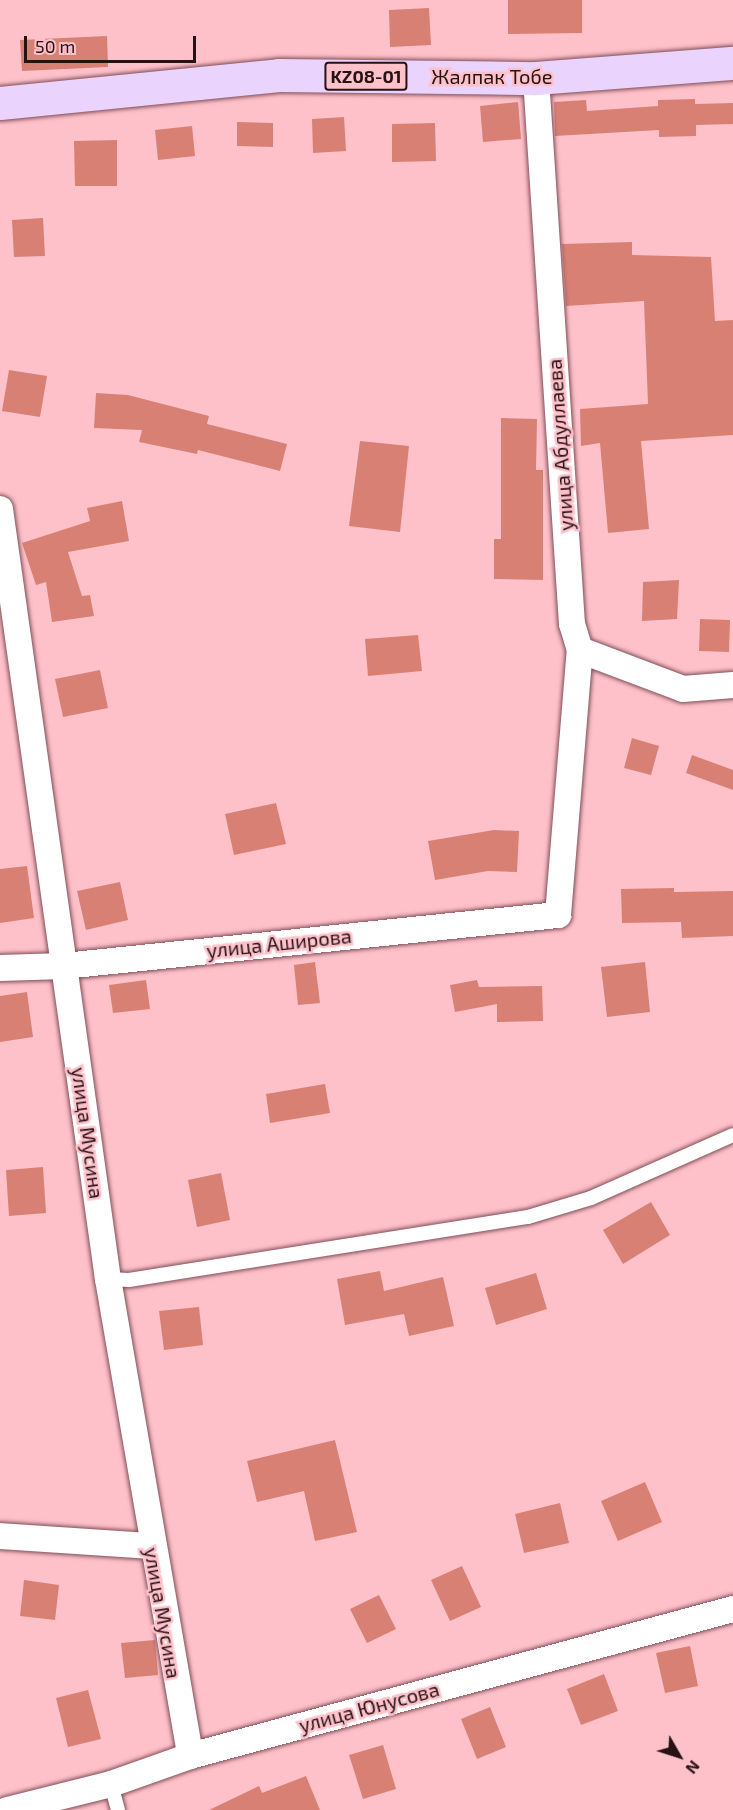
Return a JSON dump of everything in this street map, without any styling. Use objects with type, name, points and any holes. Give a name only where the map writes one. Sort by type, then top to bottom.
[{"type":"main road","name":"Жалпак Тобе","points":[[0,103],[279,75],[536,78],[733,63]]},
{"type":"street","name":"улица Абдуллаева","points":[[536,78],[572,624],[580,650]]},
{"type":"street","name":"улица Мусина","points":[[0,509],[108,1279],[151,1546],[190,1756]]},
{"type":"street","points":[[580,650],[683,689],[733,685]]},
{"type":"street","name":"улица Аширова","points":[[0,968],[64,966],[558,915],[580,650]]},
{"type":"street","points":[[0,1536],[151,1546]]},
{"type":"street","name":"улица Юнусова","points":[[7,1810],[111,1784],[190,1756],[733,1610]]},
{"type":"lane","points":[[108,1279],[129,1280],[528,1217],[591,1198],[733,1135]]},
{"type":"lane","points":[[111,1784],[118,1810]]},
{"type":"building","points":[[508,0],[582,0],[582,33],[508,34]]},
{"type":"building","points":[[429,8],[431,45],[390,47],[389,10]]},
{"type":"building","points":[[107,36],[108,67],[22,71],[20,40]]},
{"type":"building","points":[[695,99],[695,104],[733,103],[733,124],[696,125],[696,136],[659,137],[659,130],[555,136],[554,102],[586,100],[587,111],[658,106],[658,100]]},
{"type":"building","points":[[518,102],[521,139],[483,142],[480,106]]},
{"type":"building","points":[[344,117],[346,151],[313,153],[312,119]]},
{"type":"building","points":[[237,122],[273,123],[273,147],[237,146]]},
{"type":"building","points":[[435,123],[436,161],[392,162],[392,124]]},
{"type":"building","points":[[192,126],[195,156],[158,160],[155,130]]},
{"type":"building","points":[[117,140],[117,186],[75,186],[74,141]]},
{"type":"building","points":[[43,218],[45,256],[14,257],[12,220]]},
{"type":"building","points":[[632,242],[632,255],[711,257],[715,321],[733,320],[733,435],[641,441],[649,529],[608,533],[600,443],[581,446],[580,409],[648,404],[644,301],[566,306],[562,244]]},
{"type":"building","points":[[9,370],[47,376],[40,417],[2,411]]},
{"type":"building","points":[[96,393],[128,395],[209,416],[207,424],[287,444],[280,471],[198,450],[197,454],[139,442],[142,430],[94,428]]},
{"type":"building","points":[[501,418],[537,419],[536,470],[543,470],[543,580],[494,579],[494,539],[501,539]]},
{"type":"building","points":[[360,441],[409,446],[400,532],[349,526]]},
{"type":"building","points":[[122,501],[129,541],[68,552],[82,596],[90,595],[94,616],[52,622],[46,582],[36,585],[22,543],[90,521],[87,508]]},
{"type":"building","points":[[679,580],[677,619],[642,621],[643,582]]},
{"type":"building","points":[[700,619],[730,620],[729,652],[699,651]]},
{"type":"building","points":[[418,635],[422,671],[368,676],[365,639]]},
{"type":"building","points":[[100,670],[108,708],[63,717],[55,679]]},
{"type":"building","points":[[632,738],[659,746],[651,775],[624,768]]},
{"type":"building","points":[[692,755],[733,770],[733,790],[686,773]]},
{"type":"building","points":[[276,803],[286,844],[234,855],[225,814]]},
{"type":"building","points":[[494,830],[519,831],[517,872],[488,871],[435,880],[428,841]]},
{"type":"building","points":[[27,866],[34,918],[0,923],[0,869]]},
{"type":"building","points":[[120,882],[128,920],[86,930],[77,891]]},
{"type":"building","points":[[674,888],[674,892],[733,891],[733,936],[682,938],[681,922],[622,923],[621,889]]},
{"type":"building","points":[[315,962],[320,1003],[298,1005],[294,965]]},
{"type":"building","points":[[645,962],[650,1012],[607,1017],[601,967]]},
{"type":"building","points":[[146,980],[150,1009],[113,1013],[109,985]]},
{"type":"building","points":[[477,980],[479,987],[542,986],[543,1021],[497,1022],[497,1004],[455,1012],[450,985]]},
{"type":"building","points":[[27,992],[33,1037],[0,1042],[0,996]]},
{"type":"building","points":[[325,1084],[330,1113],[270,1123],[266,1094]]},
{"type":"building","points":[[43,1167],[46,1213],[9,1216],[6,1170]]},
{"type":"building","points":[[221,1173],[230,1220],[197,1227],[188,1180]]},
{"type":"building","points":[[651,1202],[670,1235],[623,1264],[603,1230]]},
{"type":"building","points":[[380,1271],[384,1291],[443,1277],[454,1326],[409,1336],[404,1314],[345,1325],[337,1279]]},
{"type":"building","points":[[536,1273],[547,1309],[496,1325],[485,1288]]},
{"type":"building","points":[[199,1307],[203,1345],[164,1350],[159,1311]]},
{"type":"building","points":[[335,1440],[357,1532],[315,1541],[304,1491],[257,1502],[247,1461]]},
{"type":"building","points":[[645,1482],[662,1522],[618,1541],[601,1501]]},
{"type":"building","points":[[560,1503],[569,1543],[524,1553],[515,1514]]},
{"type":"building","points":[[462,1566],[481,1607],[450,1621],[431,1580]]},
{"type":"building","points":[[24,1580],[59,1585],[55,1620],[20,1616]]},
{"type":"building","points":[[379,1595],[396,1629],[367,1643],[350,1609]]},
{"type":"building","points":[[155,1640],[158,1675],[125,1678],[121,1643]]},
{"type":"building","points":[[690,1646],[698,1686],[665,1693],[656,1653]]},
{"type":"building","points":[[604,1674],[618,1711],[581,1725],[567,1689]]},
{"type":"building","points":[[88,1690],[101,1739],[68,1747],[56,1698]]},
{"type":"building","points":[[490,1707],[506,1747],[477,1759],[461,1719]]},
{"type":"building","points":[[383,1745],[396,1789],[363,1799],[349,1755]]},
{"type":"building","points":[[306,1776],[320,1810],[209,1810],[259,1786],[262,1793]]}]
